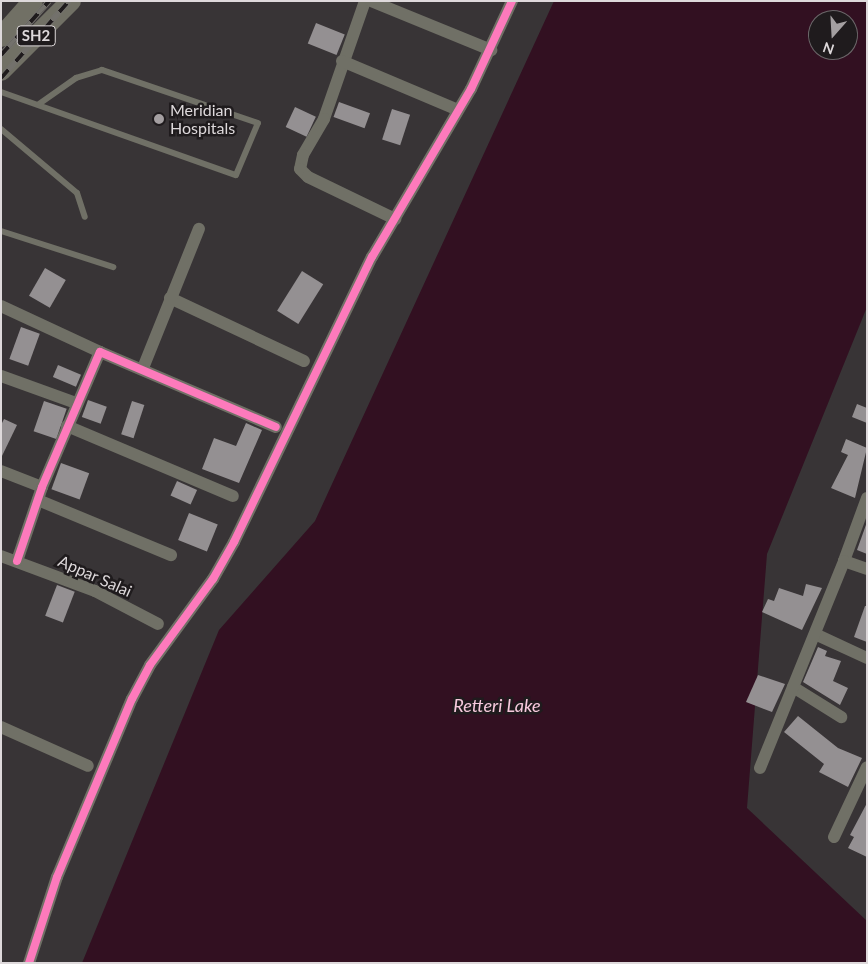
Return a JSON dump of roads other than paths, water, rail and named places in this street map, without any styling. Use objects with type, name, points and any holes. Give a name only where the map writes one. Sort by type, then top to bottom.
[{"type":"main road","name":"SH2","points":[[1,37],[33,1]]},
{"type":"main road","name":"SH2","points":[[1,71],[71,1]]},
{"type":"street","points":[[366,1],[342,61],[324,120],[303,155],[300,169],[308,177],[395,219]]},
{"type":"street","points":[[371,1],[491,50]]},
{"type":"street","points":[[29,963],[57,878],[132,699],[150,665],[213,579],[234,542],[318,363],[395,219],[491,50],[512,1]]},
{"type":"street","points":[[342,61],[458,110]]},
{"type":"street","points":[[143,368],[199,229]]},
{"type":"street","points":[[170,298],[304,361]]},
{"type":"street","points":[[1,306],[100,352],[143,368],[276,427]]},
{"type":"street","points":[[17,561],[42,487],[76,404],[100,352]]},
{"type":"street","points":[[1,376],[76,404]]},
{"type":"street","points":[[67,426],[233,496]]},
{"type":"street","points":[[1,471],[42,487]]},
{"type":"street","points":[[760,768],[844,561],[867,498]]},
{"type":"street","points":[[38,500],[171,555]]},
{"type":"street","name":"Appar Salai","points":[[1,556],[95,591],[158,624]]},
{"type":"street","points":[[844,561],[867,569]]},
{"type":"street","points":[[814,634],[867,658]]},
{"type":"street","points":[[793,687],[841,717]]},
{"type":"street","points":[[1,727],[88,766]]},
{"type":"street","points":[[834,837],[867,767]]},
{"type":"lane","points":[[1,92],[236,175],[258,123],[102,70],[76,78],[39,104]]},
{"type":"lane","points":[[1,128],[77,194],[85,217]]},
{"type":"lane","points":[[1,231],[113,267]]},
{"type":"water","name":"Retteri Lake","points":[[554,1],[867,1],[867,307],[767,554],[747,808],[867,921],[867,963],[82,963],[219,630],[315,521]]},
{"type":"railway","points":[[1,55],[49,1]]},
{"type":"railway","points":[[1,78],[69,1]]},
{"type":"place","name":"Meridian Hospitals","points":[[159,119]]}]
